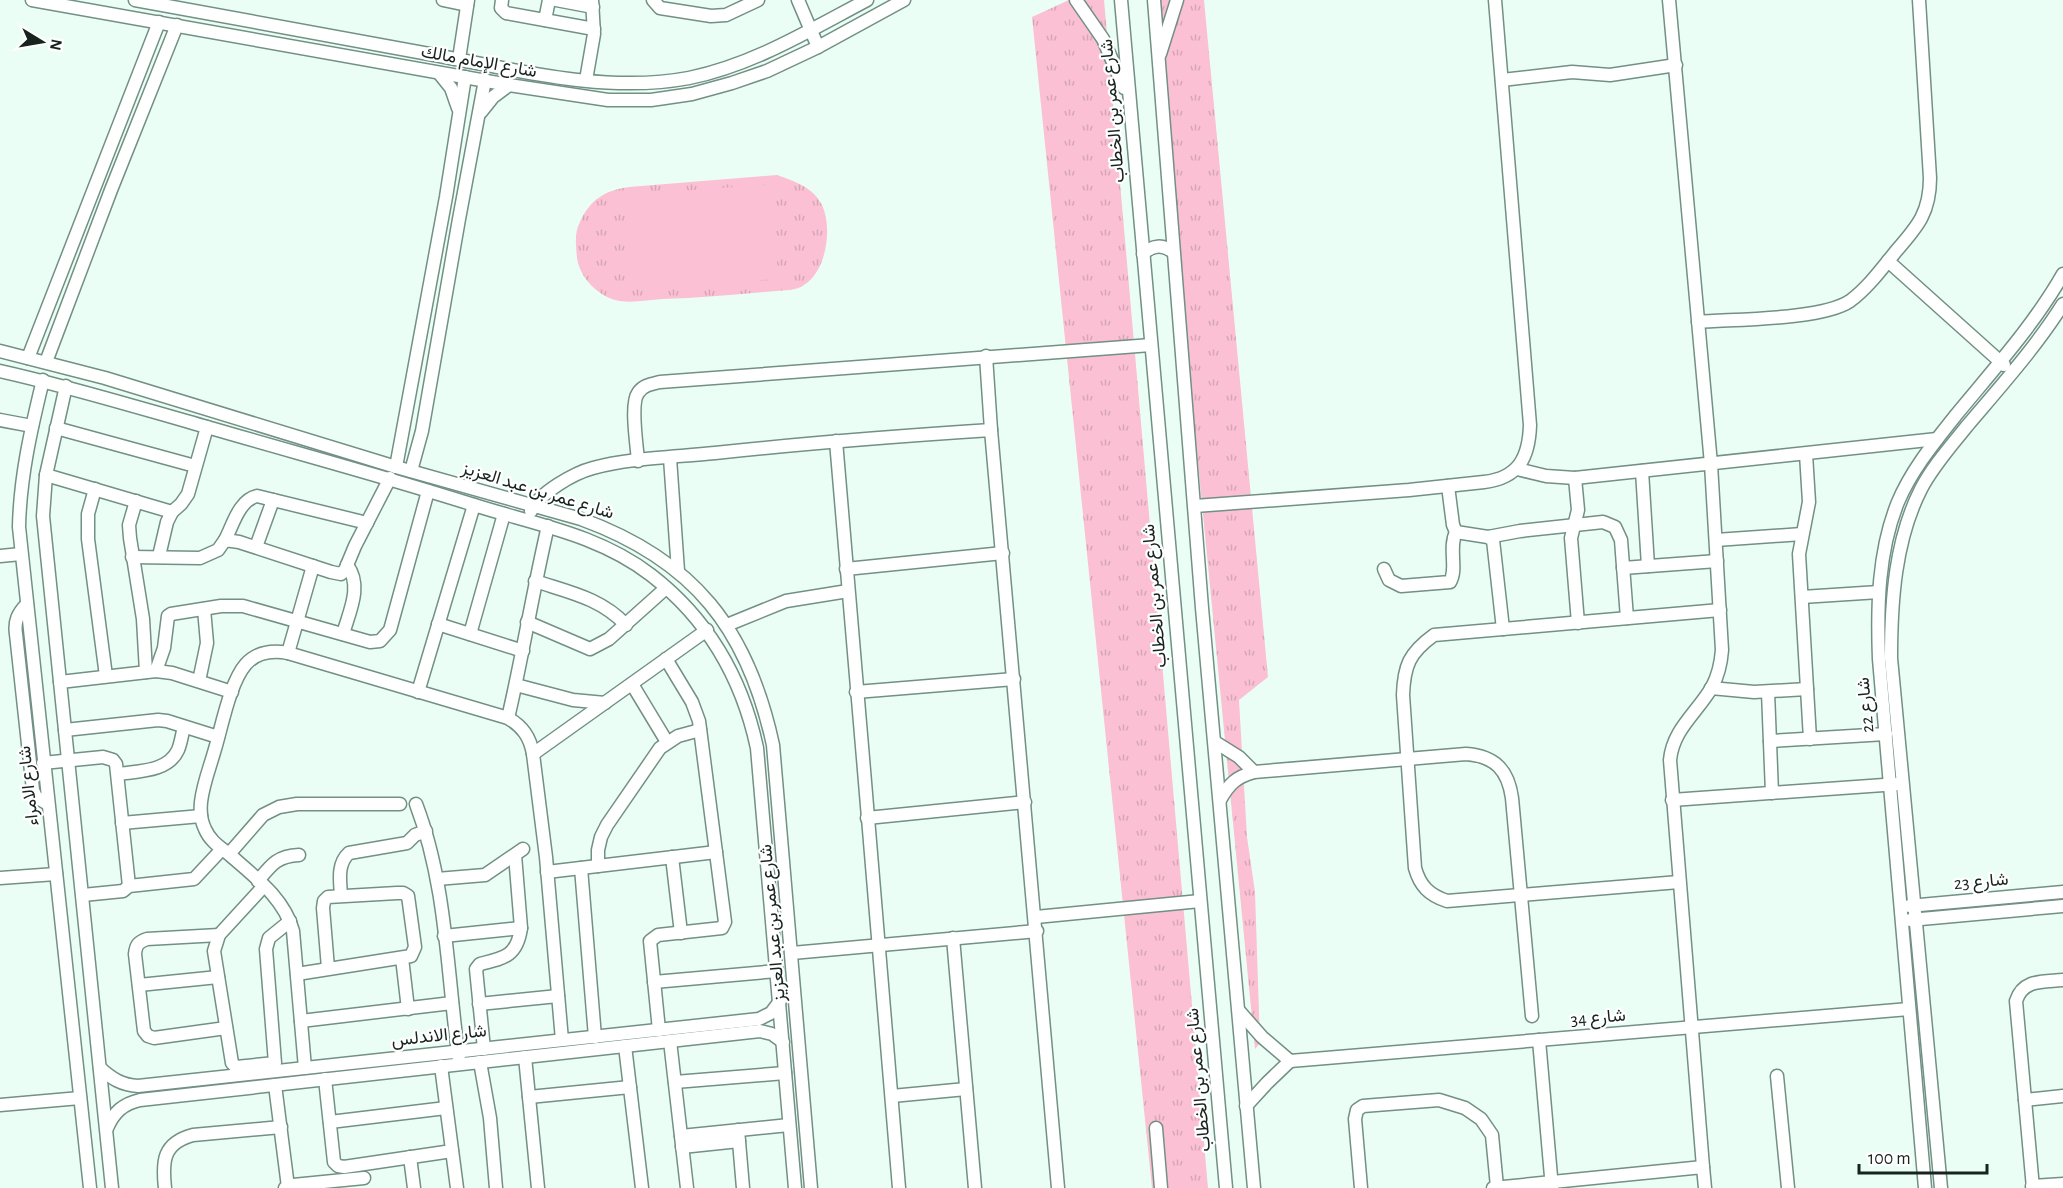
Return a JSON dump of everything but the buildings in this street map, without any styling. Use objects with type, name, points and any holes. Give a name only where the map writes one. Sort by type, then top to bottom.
[{"type":"street","name":"شارع الإمام مالك","points":[[32,0],[439,73],[608,100],[661,99],[692,94],[732,83],[767,71],[818,47],[904,0]]},
{"type":"street","name":"شارع الإمام مالك","points":[[135,0],[180,4],[378,44],[586,80],[646,82],[708,74],[763,54],[867,0]]},
{"type":"street","points":[[444,0],[468,3],[459,59]]},
{"type":"street","points":[[502,0],[501,8],[506,13],[594,29]]},
{"type":"street","points":[[545,20],[549,0]]},
{"type":"street","points":[[556,0],[592,3],[594,29],[586,80]]},
{"type":"street","points":[[653,0],[660,8],[711,16],[726,15],[757,0]]},
{"type":"street","points":[[799,0],[818,47]]},
{"type":"street","points":[[1076,0],[1089,17],[1110,54],[1124,85],[1130,110]]},
{"type":"street","name":"شارع عمر بن الخطاب","points":[[1121,0],[1226,1188]]},
{"type":"street","points":[[1154,0],[1157,63],[1254,1188]]},
{"type":"street","points":[[1157,63],[1177,0]]},
{"type":"street","points":[[1195,506],[1496,481],[1517,469],[1530,440],[1530,425],[1495,0]]},
{"type":"street","points":[[1669,0],[1711,464],[1722,650],[1717,676],[1711,688],[1679,730],[1674,740],[1670,760],[1705,1188]]},
{"type":"street","points":[[1698,322],[1805,314],[1829,310],[1850,301],[1918,226],[1928,203],[1930,191],[1919,0]]},
{"type":"street","points":[[28,358],[159,22]]},
{"type":"street","points":[[46,362],[177,25]]},
{"type":"street","points":[[375,61],[378,44]]},
{"type":"street","points":[[1502,80],[1572,72],[1610,75],[1676,65]]},
{"type":"street","points":[[439,73],[452,87],[459,110]]},
{"type":"street","points":[[225,540],[239,542],[341,574],[347,565],[393,472],[446,197],[465,77]]},
{"type":"street","points":[[411,471],[422,431],[485,80]]},
{"type":"street","points":[[479,116],[493,97],[509,85]]},
{"type":"street","points":[[103,162],[120,168]]},
{"type":"street","points":[[1143,254],[1158,246],[1166,247],[1173,252]]},
{"type":"street","points":[[1888,261],[2012,372]]},
{"type":"street","name":"شارع 22","points":[[1941,1188],[1917,920],[1897,784],[1886,734],[1880,659],[1880,591],[1885,549],[1897,504],[1912,474],[2047,300],[2063,274]]},
{"type":"street","name":"شارع 22","points":[[1925,1188],[1901,907],[1891,640],[1897,570],[1912,508],[1935,467],[2012,372],[2063,304]]},
{"type":"street","points":[[638,461],[634,401],[640,390],[660,382],[1150,345]]},
{"type":"street","name":"شارع عمر بن عبد العزيز","points":[[0,351],[46,362],[247,422],[393,472],[428,490],[575,534],[609,549],[650,574],[692,611],[707,630],[731,669],[747,708],[757,748],[795,1188]]},
{"type":"street","points":[[986,356],[1058,1188]]},
{"type":"street","name":"شارع عمر بن عبد العزيز","points":[[0,370],[66,386],[243,438],[393,472],[411,471],[610,529],[637,543],[678,572],[708,600],[727,625],[748,663],[763,703],[773,745],[811,1188]]},
{"type":"street","name":"شارع الامراء","points":[[43,380],[32,426],[20,500],[21,554],[90,1188]]},
{"type":"street","points":[[66,386],[46,475],[44,536],[112,1188]]},
{"type":"street","points":[[159,556],[167,522],[172,512],[188,494],[195,466],[209,428],[216,422],[214,412]]},
{"type":"street","points":[[0,420],[32,426]]},
{"type":"street","points":[[243,438],[241,429],[247,422]]},
{"type":"street","points":[[56,428],[195,466]]},
{"type":"street","points":[[526,520],[533,505],[574,474],[594,468],[638,461],[836,441],[991,430]]},
{"type":"street","points":[[1517,469],[1546,476],[1575,478],[1937,439]]},
{"type":"street","points":[[836,441],[899,1188]]},
{"type":"street","points":[[1806,454],[1809,502],[1799,554],[1810,739]]},
{"type":"street","points":[[670,458],[678,572]]},
{"type":"street","points":[[1642,471],[1648,566]]},
{"type":"street","points":[[46,475],[172,512]]},
{"type":"street","points":[[1575,478],[1578,510],[1571,538],[1578,623]]},
{"type":"street","points":[[1384,570],[1389,580],[1401,586],[1450,582],[1452,542],[1456,532],[1448,486]]},
{"type":"street","points":[[95,489],[88,514],[88,539],[106,676]]},
{"type":"street","points":[[151,671],[165,642],[168,616],[171,614],[229,605],[243,606],[375,642],[388,634],[428,490]]},
{"type":"street","points":[[132,557],[200,558],[218,550],[243,504],[248,498],[257,496],[368,523]]},
{"type":"street","points":[[256,547],[273,500]]},
{"type":"street","points":[[136,501],[129,525],[132,557],[151,671]]},
{"type":"street","points":[[418,692],[474,505]]},
{"type":"street","points":[[470,634],[504,514]]},
{"type":"street","points":[[1456,532],[1488,537],[1520,531],[1603,522],[1615,527],[1621,540],[1626,618]]},
{"type":"street","points":[[508,718],[524,651],[527,622],[548,526]]},
{"type":"street","points":[[1716,540],[1802,534]]},
{"type":"street","points":[[1488,537],[1494,544],[1503,629]]},
{"type":"street","points":[[846,569],[1003,553]]},
{"type":"street","points":[[0,556],[21,554]]},
{"type":"street","points":[[1623,568],[1717,561]]},
{"type":"street","points":[[343,634],[356,588],[352,572],[347,565]]},
{"type":"street","points":[[288,653],[313,566]]},
{"type":"street","points":[[535,581],[594,600],[626,625]]},
{"type":"street","points":[[527,622],[590,649],[609,639],[666,588]]},
{"type":"street","points":[[727,625],[786,601],[848,591]]},
{"type":"street","points":[[1802,597],[1880,591]]},
{"type":"street","points":[[27,604],[17,616],[15,625],[33,790],[36,796],[48,804]]},
{"type":"street","points":[[199,681],[207,643],[204,609]]},
{"type":"street","points":[[1679,882],[1447,901],[1425,890],[1418,880],[1415,868],[1403,695],[1404,675],[1410,658],[1420,645],[1434,635],[1720,610]]},
{"type":"street","points":[[438,624],[524,651]]},
{"type":"street","points":[[533,754],[707,630]]},
{"type":"street","points":[[305,1068],[290,921],[280,902],[214,842],[205,830],[201,816],[203,788],[223,716],[241,670],[253,658],[270,651],[288,653],[508,718],[526,732],[533,754],[547,872],[562,1040]]},
{"type":"street","points":[[659,1030],[650,940],[658,935],[724,926],[696,711],[666,659]]},
{"type":"street","points":[[60,682],[151,671],[199,681],[232,692]]},
{"type":"street","points":[[856,692],[1014,679]]},
{"type":"street","points":[[632,684],[667,742]]},
{"type":"street","points":[[516,685],[573,700],[605,703]]},
{"type":"street","points":[[1711,688],[1740,692],[1808,689]]},
{"type":"street","points":[[1768,692],[1772,793]]},
{"type":"street","points":[[65,730],[158,720],[218,737]]},
{"type":"street","points":[[118,774],[155,769],[164,765],[178,752],[184,727]]},
{"type":"street","points":[[598,866],[598,850],[607,825],[654,755],[667,742],[678,736],[700,730]]},
{"type":"street","points":[[1770,741],[1886,734]]},
{"type":"street","points":[[1215,742],[1239,757],[1254,772]]},
{"type":"street","points":[[1220,800],[1232,782],[1254,772],[1478,755],[1498,765],[1505,774],[1511,791],[1532,1016]]},
{"type":"street","points":[[43,763],[108,758],[116,764],[129,886]]},
{"type":"street","points":[[1672,800],[1897,784]]},
{"type":"street","points":[[761,790],[778,788]]},
{"type":"street","points":[[867,818],[1025,802]]},
{"type":"street","points":[[83,895],[123,891],[129,886],[194,879],[263,815],[279,807],[297,804],[400,804]]},
{"type":"street","points":[[416,804],[426,831],[437,879],[458,1058]]},
{"type":"street","points":[[122,823],[201,816]]},
{"type":"street","points":[[341,895],[340,866],[349,853],[406,843],[415,835],[426,831]]},
{"type":"street","points":[[437,879],[485,875],[519,852],[520,936],[512,952],[503,959],[480,963],[477,966],[479,1004],[493,1052]]},
{"type":"street","points":[[547,872],[716,852]]},
{"type":"street","points":[[290,921],[269,938],[266,950],[274,1063],[233,1066],[214,951],[219,935],[261,884],[274,862],[285,856],[298,855]]},
{"type":"street","points":[[672,857],[681,933]]},
{"type":"street","points":[[580,868],[595,1037]]},
{"type":"street","points":[[0,878],[56,874]]},
{"type":"street","name":"شارع 23","points":[[1901,907],[2063,892]]},
{"type":"street","points":[[297,974],[411,956],[415,947],[408,896],[404,893],[328,897],[324,901],[328,968]]},
{"type":"street","points":[[1036,917],[1200,901]]},
{"type":"street","name":"شارع 23","points":[[1903,921],[2063,906]]},
{"type":"street","points":[[444,936],[521,928]]},
{"type":"street","points":[[792,953],[1037,931]]},
{"type":"street","points":[[219,935],[147,939],[140,941],[136,946],[135,954],[144,1031],[148,1036],[154,1038],[226,1028]]},
{"type":"street","points":[[953,938],[975,1188]]},
{"type":"street","points":[[402,958],[408,1009]]},
{"type":"street","points":[[654,982],[777,971]]},
{"type":"street","points":[[138,985],[218,977]]},
{"type":"street","points":[[2063,980],[2031,983],[2019,993],[2016,1001],[2033,1187],[2063,1184]]},
{"type":"street","points":[[479,1004],[558,996]]},
{"type":"street","points":[[780,1001],[759,1025],[783,1042]]},
{"type":"street","points":[[301,1021],[452,1003]]},
{"type":"street","name":"شارع 34","points":[[1290,1061],[1909,1009]]},
{"type":"street","points":[[1239,1011],[1290,1061],[1246,1106]]},
{"type":"street","name":"شارع الاندلس","points":[[100,1068],[117,1082],[138,1086],[365,1061],[458,1058],[562,1040],[659,1030],[759,1025]]},
{"type":"street","name":"شارع الاندلس","points":[[107,1128],[119,1109],[140,1100],[441,1066],[458,1058],[480,1062],[493,1052],[525,1057],[670,1041],[759,1025]]},
{"type":"street","points":[[1539,1040],[1551,1185]]},
{"type":"street","points":[[670,1041],[687,1188]]},
{"type":"street","points":[[625,1046],[642,1188]]},
{"type":"street","points":[[525,1057],[538,1188]]},
{"type":"street","points":[[365,1061],[367,1075]]},
{"type":"street","points":[[480,1062],[489,1111],[496,1188]]},
{"type":"street","points":[[441,1066],[457,1188]]},
{"type":"street","points":[[254,1073],[256,1087]]},
{"type":"street","points":[[675,1082],[785,1073]]},
{"type":"street","points":[[1777,1076],[1788,1188]]},
{"type":"street","points":[[325,1079],[334,1162],[338,1166],[452,1151]]},
{"type":"street","points":[[276,1085],[286,1187],[365,1183],[362,1164]]},
{"type":"street","points":[[138,1086],[136,1093],[140,1100]]},
{"type":"street","points":[[529,1097],[630,1087]]},
{"type":"street","points":[[892,1096],[966,1089]]},
{"type":"street","points":[[2025,1100],[2063,1096]]},
{"type":"street","points":[[0,1105],[80,1098]]},
{"type":"street","points":[[1361,1188],[1355,1119],[1357,1110],[1363,1106],[1439,1100],[1465,1108],[1488,1126],[1492,1136],[1495,1188],[1551,1185],[1703,1167]]},
{"type":"street","points":[[330,1122],[446,1108]]},
{"type":"street","points":[[682,1142],[738,1136],[789,1125]]},
{"type":"street","points":[[165,1188],[162,1169],[164,1159],[175,1142],[183,1137],[193,1134],[280,1127]]},
{"type":"street","points":[[1155,1128],[1161,1188]]},
{"type":"street","points":[[738,1136],[743,1188]]},
{"type":"street","points":[[410,1157],[414,1188]]},
{"type":"green space","points":[[1069,0],[1104,0],[1208,1188],[1152,1188],[1032,17]]},
{"type":"green space","points":[[1153,0],[1204,0],[1268,677],[1239,700],[1247,837],[1255,892],[1260,1043],[1255,1049]]},
{"type":"green space","points":[[777,175],[796,182],[814,194],[822,205],[825,215],[827,237],[822,260],[812,279],[801,287],[710,297],[625,302],[598,292],[582,273],[577,253],[578,226],[588,208],[599,197],[629,187]]},
{"type":"green space","points":[[773,184],[778,279],[632,288],[627,195]]}]
